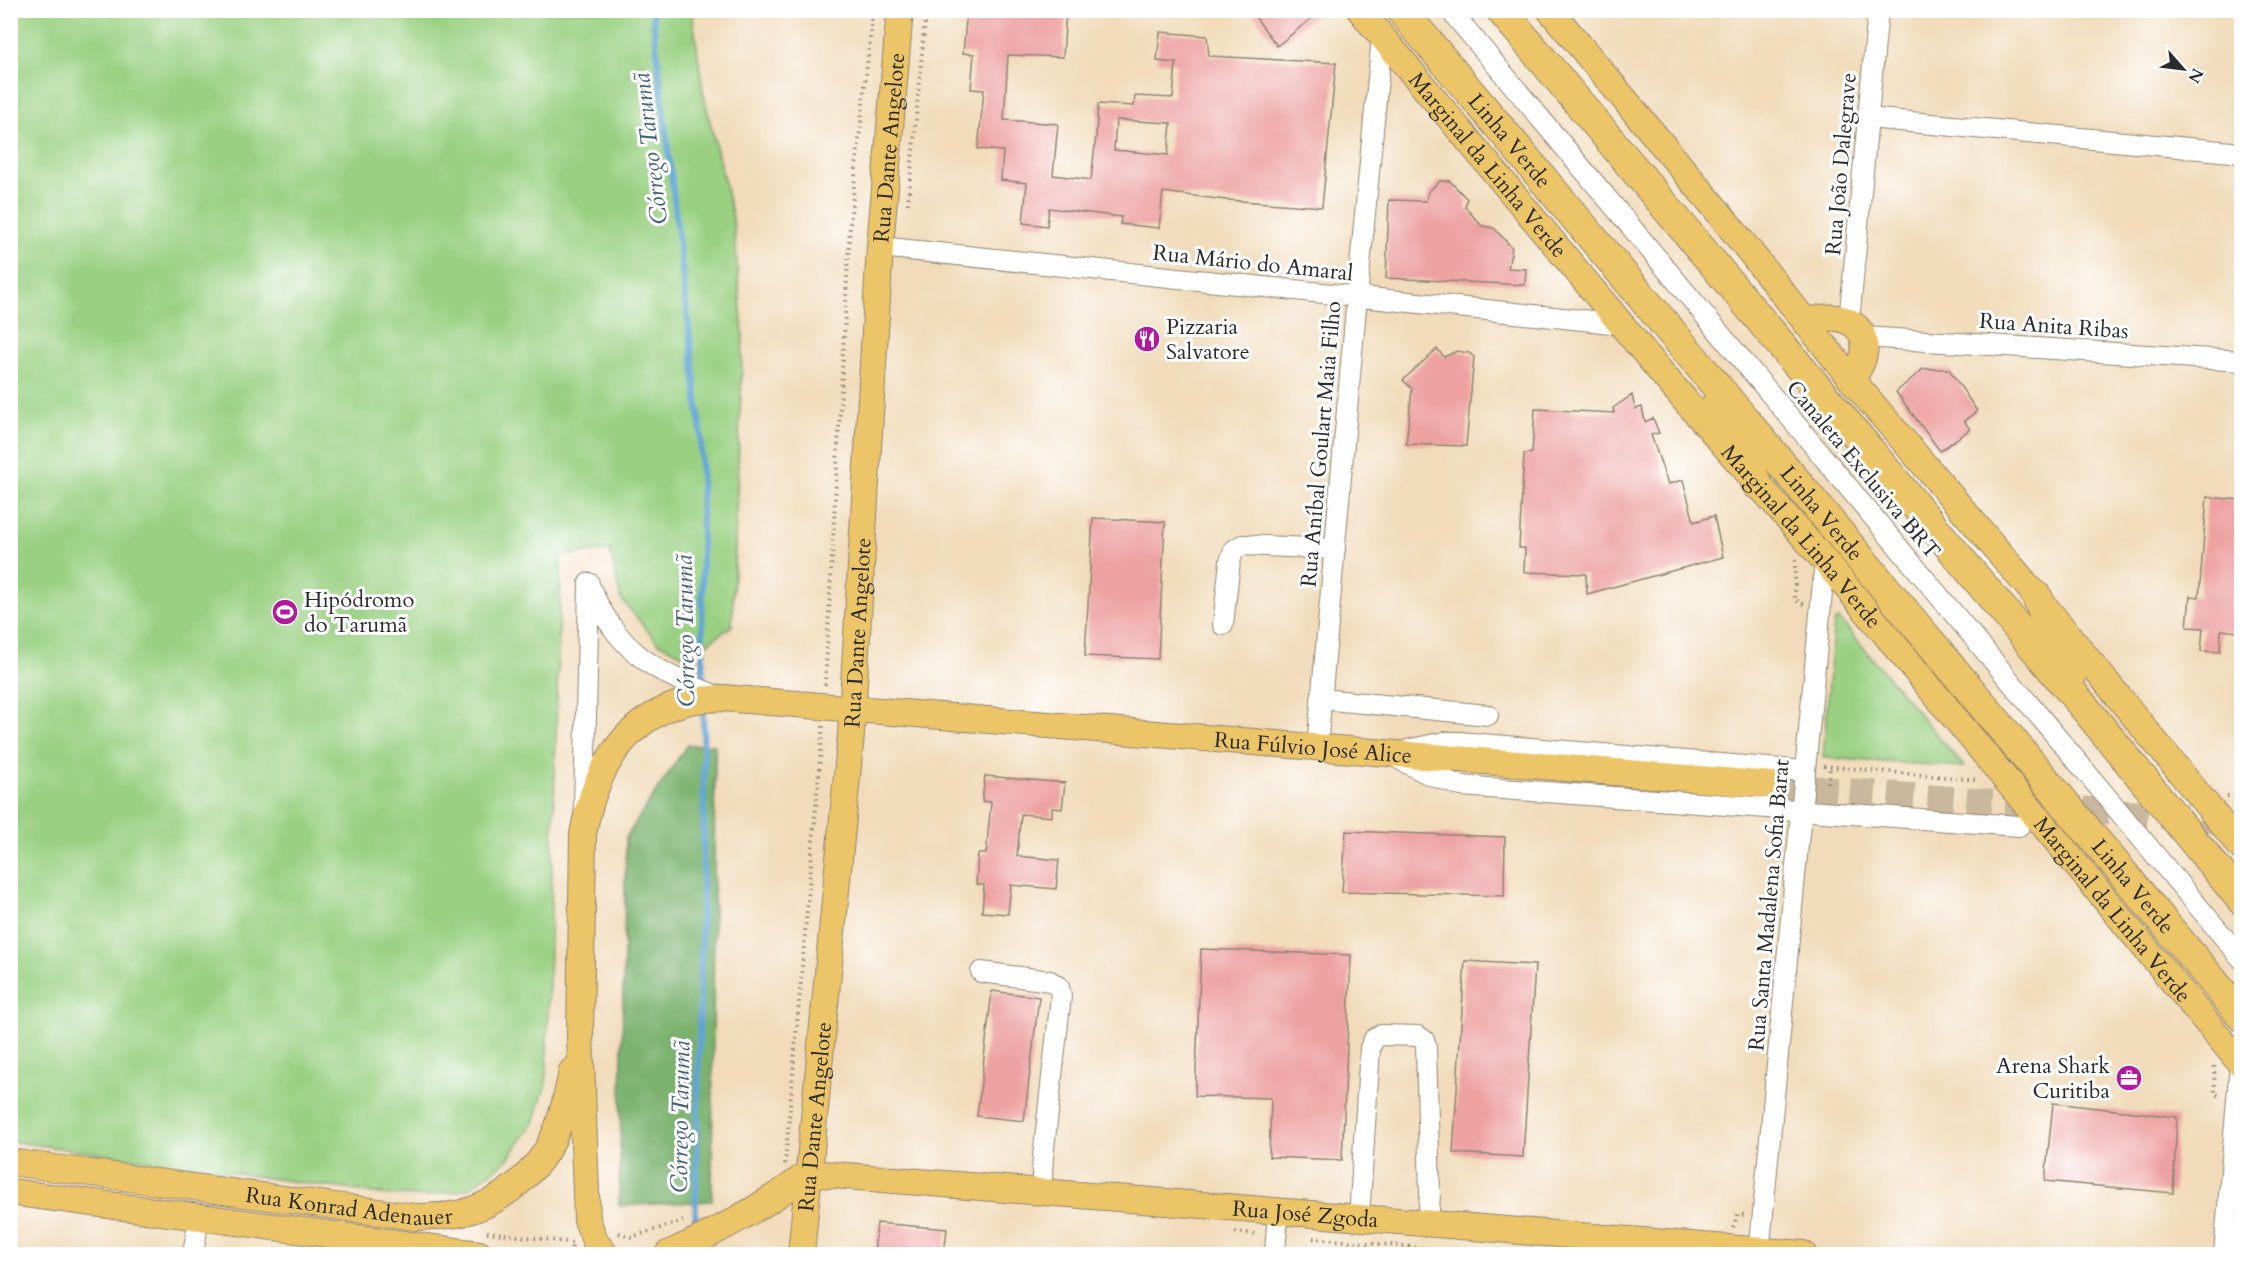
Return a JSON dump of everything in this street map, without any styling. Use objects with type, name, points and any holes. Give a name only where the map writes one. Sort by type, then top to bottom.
[{"type":"highway","name":"Linha Verde","points":[[1401,10],[1694,358],[2241,1016]]},
{"type":"highway","points":[[1501,10],[2084,706],[2241,900]]},
{"type":"highway","points":[[1694,358],[1757,484]]},
{"type":"highway","points":[[2037,597],[2084,706]]},
{"type":"main road","name":"Rua Dante Angelote","points":[[801,1254],[852,708],[880,247],[900,10]]},
{"type":"main road","name":"Marginal da Linha Verde","points":[[1360,10],[1621,324],[1825,561],[2241,1064]]},
{"type":"main road","points":[[1550,10],[1716,209],[1851,379],[2037,597],[2241,848]]},
{"type":"main road","points":[[1804,322],[1836,317],[1856,329],[1865,349],[1863,361],[1851,379]]},
{"type":"main road","name":"Rua Fúlvio José Alice","points":[[580,1036],[584,834],[588,808],[596,781],[619,745],[653,717],[688,693],[723,698],[1772,785]]},
{"type":"main road","points":[[580,1036],[587,1220],[596,1243],[605,1254]]},
{"type":"main road","name":"Rua Konrad Adenauer","points":[[10,1162],[416,1217],[461,1213],[503,1194],[539,1161],[554,1135],[565,1103],[580,1036]]},
{"type":"main road","points":[[671,1253],[711,1235],[772,1200],[809,1173]]},
{"type":"main road","name":"Rua José Zgoda","points":[[809,1173],[1759,1253],[1803,1254]]},
{"type":"main road","name":"Rua Konrad Adenauer","points":[[10,1192],[199,1217],[360,1247],[483,1243]]},
{"type":"street","name":"Canaleta Exclusiva BRT","points":[[1450,10],[2241,959]]},
{"type":"street","name":"Rua João Dalegrave","points":[[1856,329],[1868,118],[1878,10]]},
{"type":"street","name":"Rua Aníbal Goulart Maia Filho","points":[[1317,748],[1382,37]]},
{"type":"street","points":[[1868,118],[2241,153]]},
{"type":"street","name":"Rua Mário do Amaral","points":[[880,247],[1621,324]]},
{"type":"street","name":"Rua Anita Ribas","points":[[1856,329],[2241,362]]},
{"type":"street","points":[[1223,625],[1230,561],[1234,550],[1242,544],[1335,549]]},
{"type":"street","name":"Rua Santa Madalena Sofia Barat","points":[[1759,1253],[1801,810],[1811,768],[1825,561]]},
{"type":"street","points":[[584,834],[589,583],[599,607],[613,630],[628,647],[688,693]]},
{"type":"street","points":[[1322,699],[1488,715]]},
{"type":"street","points":[[1390,754],[1432,744],[1459,742],[1811,768]]},
{"type":"street","points":[[1390,754],[1428,774],[1461,786],[2019,826]]},
{"type":"street","points":[[981,972],[1050,981],[1059,987],[1061,996],[1041,1192]]},
{"type":"street","points":[[1359,1218],[1370,1048],[1374,1039],[1380,1035],[1418,1036],[1424,1040],[1426,1046],[1430,1195],[1428,1224]]},
{"type":"street","points":[[2224,1254],[2237,1156],[2241,1064]]},
{"type":"street","points":[[1275,1254],[1278,1211]]},
{"type":"street","points":[[193,1254],[199,1217]]},
{"type":"path","points":[[826,678],[850,224],[873,10]]},
{"type":"path","points":[[908,206],[926,10]]},
{"type":"path","points":[[784,1168],[823,731]]},
{"type":"path","points":[[1811,768],[1830,767],[1980,780]]},
{"type":"path","points":[[1828,783],[1830,767]]},
{"type":"path","points":[[612,1229],[631,1238],[675,1224]]},
{"type":"path","points":[[1306,1238],[1488,1254]]},
{"type":"path","points":[[483,1243],[573,1243],[571,1254]]},
{"type":"green space","name":"Hipódromo do Tarumã","points":[[11,10],[692,11],[703,92],[733,218],[743,334],[732,626],[687,657],[658,643],[621,599],[610,550],[561,556],[546,1084],[534,1123],[506,1161],[468,1189],[424,1196],[388,1195],[11,1141]]},
{"type":"green space","points":[[1837,619],[1964,767],[1823,758],[1834,622]]},
{"type":"green space","points":[[687,745],[715,745],[712,1201],[619,1206],[626,837]]},
{"type":"building","points":[[967,10],[1066,10],[1063,57],[1008,55],[1004,120],[1058,124],[1053,175],[1091,180],[1098,104],[1134,106],[1135,96],[1173,98],[1176,63],[1157,61],[1160,32],[1207,36],[1209,56],[1336,63],[1322,207],[1226,200],[1163,192],[1159,228],[1120,224],[1121,217],[1049,208],[1047,226],[1023,223],[1027,183],[1001,180],[1003,151],[978,149],[984,90],[971,89],[974,54],[963,53]],"holes":[[[1116,120],[1171,123],[1168,155],[1114,150]]]},
{"type":"building","points":[[1250,10],[1322,10],[1277,46]]},
{"type":"building","points":[[1440,181],[1450,181],[1467,199],[1465,207],[1482,226],[1494,228],[1512,248],[1508,268],[1526,269],[1525,285],[1386,278],[1389,200],[1426,201],[1428,192]]},
{"type":"building","points":[[1437,349],[1444,357],[1457,351],[1469,353],[1474,357],[1466,446],[1406,444],[1412,389],[1403,380]]},
{"type":"building","points":[[1923,369],[1949,369],[1977,411],[1964,421],[1970,429],[1940,451],[1896,392]]},
{"type":"building","points":[[1632,395],[1635,409],[1642,407],[1645,422],[1653,418],[1659,433],[1651,435],[1668,484],[1683,480],[1694,522],[1714,516],[1723,557],[1587,594],[1586,574],[1524,572],[1525,548],[1519,548],[1524,454],[1532,453],[1535,409],[1614,413],[1613,408]]},
{"type":"building","points":[[2207,497],[2241,500],[2239,632],[2221,630],[2220,652],[2201,651],[2203,628],[2187,627],[2190,596],[2199,597]]},
{"type":"building","points":[[1093,518],[1165,522],[1158,659],[1085,656]]},
{"type":"building","points":[[985,776],[1065,783],[1062,809],[1052,808],[1052,817],[1021,814],[1017,856],[1059,860],[1056,889],[1011,885],[1008,914],[982,912],[984,885],[976,884],[978,854],[986,854],[991,802],[982,801]]},
{"type":"building","points":[[1346,831],[1505,837],[1504,896],[1342,892]]},
{"type":"building","points":[[1201,949],[1351,955],[1342,1160],[1269,1157],[1271,1098],[1195,1096]]},
{"type":"building","points":[[1465,961],[1535,965],[1523,1157],[1453,1153]]},
{"type":"building","points":[[992,991],[1039,997],[1024,1121],[977,1116]]},
{"type":"building","points":[[2053,1103],[2177,1117],[2173,1193],[2045,1181]]},
{"type":"building","points":[[877,1223],[947,1229],[944,1254],[874,1254]]},
{"type":"waterway","name":"Córrego Tarumã","points":[[652,10],[701,433],[703,688]]},
{"type":"waterway","name":"Córrego Tarumã","points":[[695,1234],[704,808],[703,704]]},
{"type":"tunnel","points":[[1772,785],[2242,822]]},
{"type":"place","name":"Pizzaria Salvatore","points":[[1147,339]]},
{"type":"place","name":"Hipódromo do Tarumã","points":[[285,612]]},
{"type":"place","name":"Arena Shark Curitiba","points":[[2129,1078]]}]
